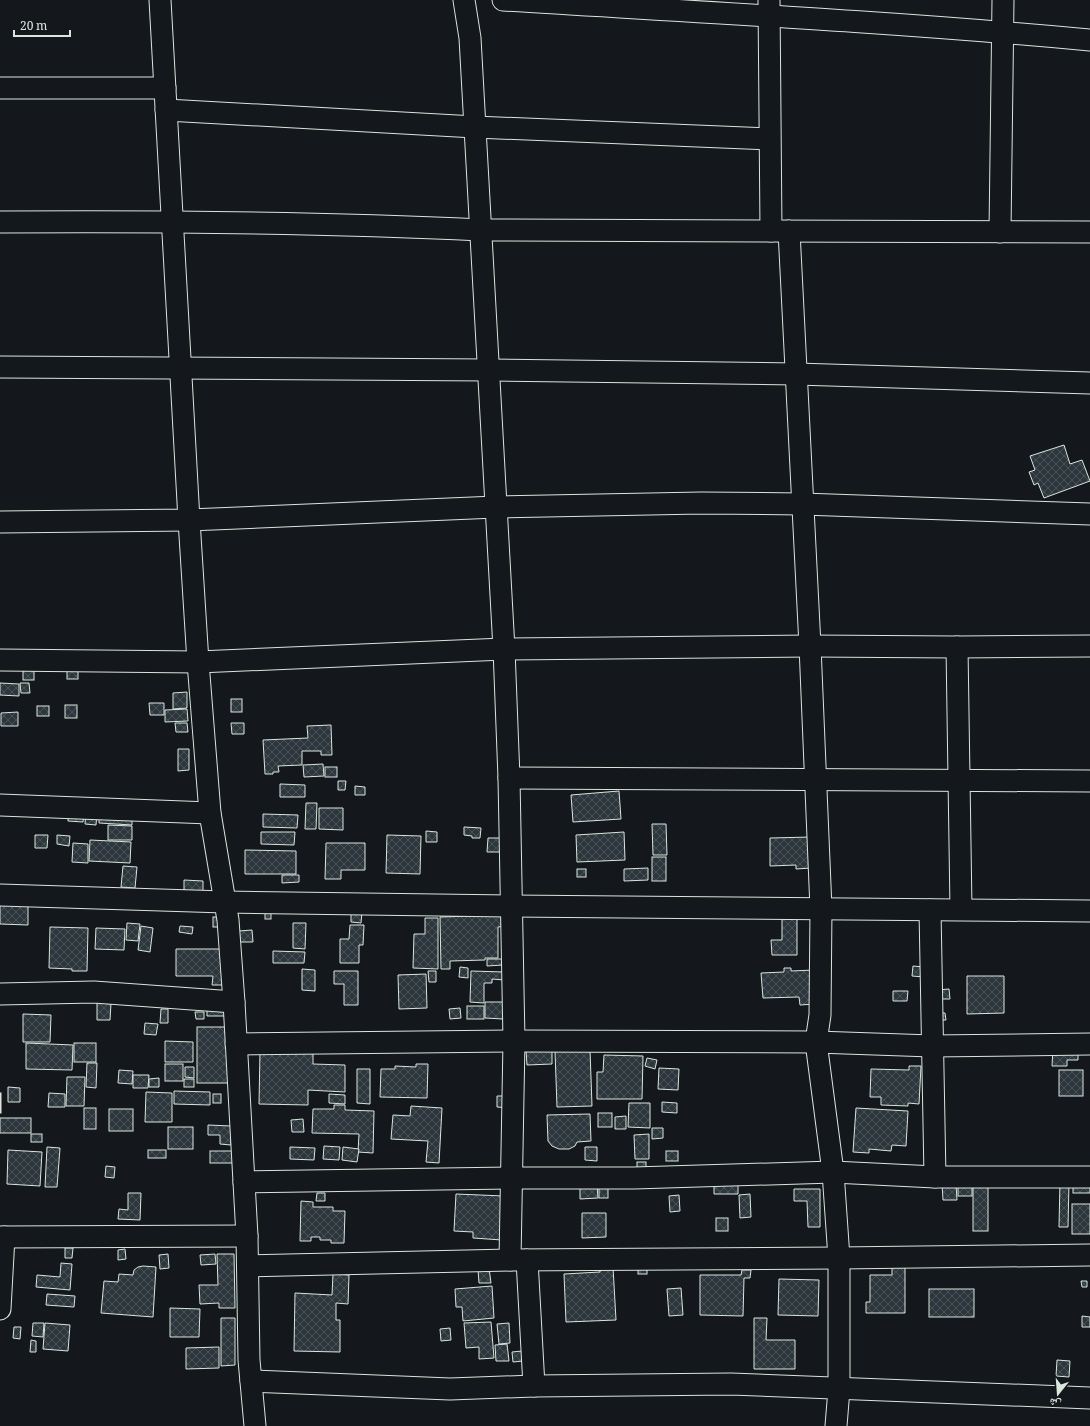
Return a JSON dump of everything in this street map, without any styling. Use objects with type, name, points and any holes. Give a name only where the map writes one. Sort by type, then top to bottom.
[{"type":"street","points":[[160,0],[198,662],[210,813],[228,920],[234,1002],[247,1236],[248,1360],[255,1426]]},
{"type":"street","points":[[464,0],[470,38],[504,649],[509,778],[514,1041],[511,1178],[518,1260],[534,1386]]},
{"type":"street","points":[[503,0],[769,8],[1090,40]]},
{"type":"street","points":[[1000,232],[1004,32],[1003,0]]},
{"type":"street","points":[[769,8],[769,139],[796,374],[810,646],[821,909],[820,1015],[816,1042],[833,1172],[839,1258],[839,1389],[836,1426]]},
{"type":"street","points":[[0,88],[165,88]]},
{"type":"street","points":[[166,110],[475,127],[769,139]]},
{"type":"street","points":[[0,222],[172,221],[394,226],[481,230],[1090,232]]},
{"type":"street","points":[[0,367],[489,370],[796,374],[1090,383]]},
{"type":"street","points":[[0,522],[189,520],[496,507],[700,503],[802,504],[1090,514]]},
{"type":"street","points":[[0,660],[198,662],[504,649],[810,646],[1090,646]]},
{"type":"street","points":[[957,647],[961,909]]},
{"type":"street","points":[[509,778],[959,782],[1090,781]]},
{"type":"street","points":[[0,805],[210,813]]},
{"type":"street","points":[[0,895],[225,902],[1090,911]]},
{"type":"street","points":[[930,910],[935,1177]]},
{"type":"street","points":[[0,994],[94,992],[234,1002]]},
{"type":"street","points":[[236,1044],[514,1041],[816,1042],[932,1046],[1090,1044]]},
{"type":"street","points":[[244,1182],[511,1178],[634,1178],[833,1172],[935,1177],[1090,1177]]},
{"type":"street","points":[[0,1309],[2,1237],[247,1236]]},
{"type":"street","points":[[248,1266],[518,1260],[1090,1255]]},
{"type":"street","points":[[251,1381],[450,1389],[534,1386],[731,1384],[1090,1398]]},
{"type":"building","points":[[1064,445],[1070,464],[1082,460],[1090,481],[1044,498],[1038,483],[1034,485],[1029,472],[1035,470],[1030,456]]},
{"type":"building","points":[[67,668],[78,668],[78,679],[67,679]]},
{"type":"building","points":[[23,670],[34,670],[34,680],[23,680]]},
{"type":"building","points":[[0,683],[19,684],[19,696],[0,695]]},
{"type":"building","points":[[20,683],[29,683],[30,693],[21,693]]},
{"type":"building","points":[[187,692],[187,708],[173,709],[173,693]]},
{"type":"building","points":[[231,699],[242,699],[242,712],[231,712]]},
{"type":"building","points":[[149,703],[164,703],[164,715],[150,715]]},
{"type":"building","points":[[65,705],[77,705],[77,718],[65,718]]},
{"type":"building","points":[[37,706],[49,706],[49,716],[37,716]]},
{"type":"building","points":[[187,709],[188,721],[165,722],[165,710]]},
{"type":"building","points":[[18,712],[18,726],[1,726],[1,713]]},
{"type":"building","points":[[175,723],[187,723],[188,732],[176,732]]},
{"type":"building","points":[[231,723],[244,723],[244,734],[232,734]]},
{"type":"building","points":[[331,725],[332,755],[321,755],[321,751],[302,751],[302,765],[278,766],[279,772],[265,774],[263,740],[308,738],[307,726]]},
{"type":"building","points":[[178,749],[189,749],[189,770],[178,771]]},
{"type":"building","points":[[323,764],[324,776],[304,777],[303,765]]},
{"type":"building","points":[[325,767],[337,767],[337,777],[325,777]]},
{"type":"building","points":[[338,781],[346,781],[345,790],[338,790]]},
{"type":"building","points":[[280,784],[305,785],[305,797],[280,797]]},
{"type":"building","points":[[355,786],[365,787],[365,795],[355,795]]},
{"type":"building","points":[[619,791],[621,819],[573,822],[571,795]]},
{"type":"building","points":[[306,803],[317,803],[316,829],[305,829]]},
{"type":"building","points":[[319,808],[343,808],[343,830],[319,829]]},
{"type":"building","points":[[68,811],[84,812],[83,822],[68,821]]},
{"type":"building","points":[[86,812],[97,813],[96,825],[85,824]]},
{"type":"building","points":[[99,813],[132,814],[132,825],[99,823]]},
{"type":"building","points":[[263,814],[298,815],[297,828],[263,827]]},
{"type":"building","points":[[652,824],[666,824],[667,855],[653,855]]},
{"type":"building","points":[[108,825],[132,826],[132,840],[108,840]]},
{"type":"building","points":[[464,827],[481,828],[480,838],[472,838],[472,836],[464,835]]},
{"type":"building","points":[[426,831],[437,832],[437,842],[426,842]]},
{"type":"building","points":[[261,832],[295,832],[294,845],[261,844]]},
{"type":"building","points":[[624,832],[625,860],[577,862],[576,835]]},
{"type":"building","points":[[35,835],[48,835],[47,848],[35,848]]},
{"type":"building","points":[[57,835],[70,836],[69,846],[57,844]]},
{"type":"building","points":[[387,835],[421,836],[420,874],[386,873]]},
{"type":"building","points":[[811,837],[811,868],[796,869],[796,865],[770,866],[770,838]]},
{"type":"building","points":[[488,838],[505,838],[505,852],[487,852]]},
{"type":"building","points":[[90,840],[131,842],[130,863],[89,861]]},
{"type":"building","points":[[73,843],[88,844],[88,863],[72,862]]},
{"type":"building","points":[[326,843],[365,843],[365,870],[341,870],[341,879],[325,879]]},
{"type":"building","points":[[245,850],[296,851],[296,874],[245,874]]},
{"type":"building","points":[[652,857],[666,857],[666,881],[652,881]]},
{"type":"building","points":[[123,866],[137,867],[135,888],[121,887]]},
{"type":"building","points":[[648,868],[648,880],[624,881],[624,869]]},
{"type":"building","points":[[577,869],[586,869],[586,877],[577,877]]},
{"type":"building","points":[[282,875],[299,875],[299,882],[282,883]]},
{"type":"building","points":[[184,880],[203,881],[203,892],[184,891]]},
{"type":"building","points":[[0,899],[28,900],[28,925],[0,924]]},
{"type":"building","points":[[265,910],[271,910],[271,919],[265,919]]},
{"type":"building","points":[[351,912],[362,912],[361,923],[351,922]]},
{"type":"building","points":[[506,915],[506,926],[498,927],[498,958],[450,961],[450,969],[441,969],[440,917]]},
{"type":"building","points":[[213,917],[223,917],[223,927],[213,927]]},
{"type":"building","points":[[425,918],[438,918],[438,969],[413,968],[414,934],[425,934]]},
{"type":"building","points":[[782,918],[797,918],[797,955],[772,955],[771,940],[782,940]]},
{"type":"building","points":[[127,923],[140,924],[138,941],[126,940]]},
{"type":"building","points":[[293,923],[306,923],[305,949],[293,948]]},
{"type":"building","points":[[350,925],[364,925],[363,945],[359,945],[359,963],[340,963],[340,939],[349,939]]},
{"type":"building","points":[[141,926],[153,928],[150,952],[138,950]]},
{"type":"building","points":[[180,926],[193,927],[192,934],[179,932]]},
{"type":"building","points":[[50,927],[88,928],[87,971],[49,968]]},
{"type":"building","points":[[96,928],[125,929],[124,950],[95,949]]},
{"type":"building","points":[[252,930],[253,942],[240,942],[239,931]]},
{"type":"building","points":[[176,949],[226,949],[226,985],[212,985],[213,976],[176,976]]},
{"type":"building","points":[[273,951],[305,952],[304,963],[273,963]]},
{"type":"building","points":[[487,959],[502,959],[503,965],[487,966]]},
{"type":"building","points":[[913,966],[924,967],[924,977],[912,976]]},
{"type":"building","points":[[460,967],[468,968],[468,978],[459,977]]},
{"type":"building","points":[[784,968],[791,968],[791,971],[814,970],[815,1004],[800,1005],[799,997],[763,998],[761,973],[784,972]]},
{"type":"building","points":[[302,969],[315,970],[315,991],[302,990]]},
{"type":"building","points":[[334,971],[358,971],[358,1005],[344,1005],[344,984],[334,984]]},
{"type":"building","points":[[428,971],[436,971],[436,982],[429,982]]},
{"type":"building","points":[[471,971],[504,972],[504,980],[492,979],[492,983],[484,983],[484,1003],[470,1002]]},
{"type":"building","points":[[426,974],[427,1008],[399,1009],[398,975]]},
{"type":"building","points":[[967,976],[1004,976],[1004,1013],[967,1014]]},
{"type":"building","points":[[949,989],[950,999],[938,999],[937,990]]},
{"type":"building","points":[[893,991],[908,991],[907,1001],[893,1001]]},
{"type":"building","points":[[97,1002],[111,1003],[110,1020],[97,1020]]},
{"type":"building","points":[[485,1002],[503,1002],[503,1019],[485,1018]]},
{"type":"building","points":[[207,1006],[227,1007],[227,1016],[207,1016]]},
{"type":"building","points":[[467,1006],[484,1006],[484,1019],[467,1019]]},
{"type":"building","points":[[460,1008],[461,1018],[450,1019],[449,1009]]},
{"type":"building","points":[[161,1009],[168,1009],[168,1023],[160,1023]]},
{"type":"building","points":[[195,1012],[204,1012],[204,1019],[196,1019]]},
{"type":"building","points":[[939,1013],[945,1013],[946,1020],[939,1020]]},
{"type":"building","points":[[23,1014],[51,1015],[50,1042],[23,1042]]},
{"type":"building","points":[[145,1023],[158,1024],[156,1035],[144,1034]]},
{"type":"building","points":[[197,1027],[230,1027],[230,1083],[197,1083]]},
{"type":"building","points":[[165,1041],[193,1042],[193,1062],[165,1062]]},
{"type":"building","points":[[26,1043],[73,1045],[72,1070],[26,1069]]},
{"type":"building","points":[[74,1043],[96,1043],[96,1062],[74,1062]]},
{"type":"building","points":[[1053,1047],[1078,1048],[1078,1060],[1067,1060],[1067,1066],[1052,1066]]},
{"type":"building","points":[[526,1050],[552,1050],[552,1064],[527,1065]]},
{"type":"building","points":[[590,1050],[592,1106],[557,1107],[555,1051]]},
{"type":"building","points":[[260,1051],[313,1053],[313,1064],[345,1065],[345,1092],[308,1090],[308,1105],[259,1104]]},
{"type":"building","points":[[604,1055],[643,1056],[642,1099],[597,1099],[597,1072],[603,1072]]},
{"type":"building","points":[[647,1058],[657,1060],[655,1069],[645,1066]]},
{"type":"building","points":[[87,1063],[97,1063],[96,1088],[86,1087]]},
{"type":"building","points":[[165,1064],[183,1064],[183,1081],[165,1081]]},
{"type":"building","points":[[416,1064],[428,1064],[427,1098],[380,1097],[381,1069],[395,1069],[395,1066],[416,1067]]},
{"type":"building","points":[[909,1066],[921,1066],[919,1104],[908,1103],[908,1106],[881,1105],[881,1097],[870,1097],[871,1069],[909,1070]]},
{"type":"building","points":[[185,1067],[194,1067],[194,1078],[185,1077]]},
{"type":"building","points":[[659,1068],[679,1069],[678,1090],[658,1089]]},
{"type":"building","points":[[357,1069],[370,1069],[370,1104],[357,1103]]},
{"type":"building","points":[[119,1070],[133,1071],[132,1084],[118,1083]]},
{"type":"building","points":[[1059,1070],[1083,1070],[1083,1096],[1059,1096]]},
{"type":"building","points":[[133,1075],[149,1075],[148,1088],[133,1088]]},
{"type":"building","points":[[67,1077],[85,1077],[84,1106],[66,1106]]},
{"type":"building","points":[[159,1078],[159,1087],[149,1087],[149,1079]]},
{"type":"building","points":[[184,1079],[194,1079],[194,1087],[184,1087]]},
{"type":"building","points":[[8,1087],[20,1088],[20,1102],[8,1102]]},
{"type":"building","points":[[174,1091],[210,1092],[210,1105],[174,1104]]},
{"type":"building","points":[[146,1092],[172,1093],[172,1122],[145,1122]]},
{"type":"building","points":[[1,1093],[1,1113],[0,1113]]},
{"type":"building","points":[[49,1093],[65,1094],[65,1107],[48,1107]]},
{"type":"building","points":[[213,1094],[221,1094],[221,1103],[213,1103]]},
{"type":"building","points":[[329,1094],[345,1095],[345,1104],[329,1103]]},
{"type":"building","points":[[497,1096],[510,1096],[509,1108],[497,1107]]},
{"type":"building","points":[[662,1102],[677,1103],[677,1113],[662,1112]]},
{"type":"building","points":[[629,1103],[650,1103],[650,1128],[628,1127]]},
{"type":"building","points":[[334,1105],[345,1105],[345,1110],[374,1111],[373,1153],[358,1152],[359,1134],[312,1133],[313,1109],[334,1109]]},
{"type":"building","points":[[411,1106],[442,1108],[439,1163],[426,1162],[428,1141],[391,1139],[393,1115],[410,1116]]},
{"type":"building","points":[[84,1108],[96,1108],[96,1129],[84,1129]]},
{"type":"building","points":[[856,1108],[908,1111],[906,1146],[892,1145],[891,1151],[869,1149],[869,1153],[853,1152]]},
{"type":"building","points":[[109,1109],[133,1109],[133,1131],[109,1131]]},
{"type":"building","points":[[598,1113],[612,1113],[612,1127],[598,1127]]},
{"type":"building","points":[[590,1114],[591,1141],[577,1142],[575,1146],[569,1149],[559,1149],[552,1146],[548,1141],[547,1115]]},
{"type":"building","points":[[626,1116],[626,1129],[615,1129],[615,1117]]},
{"type":"building","points":[[0,1118],[31,1118],[31,1133],[0,1133]]},
{"type":"building","points":[[303,1119],[304,1132],[292,1132],[291,1120]]},
{"type":"building","points":[[208,1125],[231,1126],[231,1145],[220,1144],[220,1135],[208,1135]]},
{"type":"building","points":[[168,1127],[193,1127],[193,1149],[168,1149]]},
{"type":"building","points":[[652,1128],[663,1128],[663,1138],[652,1139]]},
{"type":"building","points":[[31,1134],[42,1134],[42,1142],[31,1142]]},
{"type":"building","points":[[649,1134],[649,1159],[635,1159],[634,1135]]},
{"type":"building","points":[[324,1146],[340,1147],[339,1160],[323,1159]]},
{"type":"building","points":[[47,1147],[60,1148],[57,1187],[45,1187]]},
{"type":"building","points":[[290,1147],[315,1148],[314,1160],[290,1159]]},
{"type":"building","points":[[343,1147],[359,1149],[357,1162],[342,1160]]},
{"type":"building","points":[[585,1147],[597,1147],[597,1161],[585,1160]]},
{"type":"building","points":[[8,1150],[42,1152],[40,1186],[7,1184]]},
{"type":"building","points":[[148,1150],[166,1150],[166,1158],[148,1158]]},
{"type":"building","points":[[210,1151],[239,1151],[239,1163],[210,1163]]},
{"type":"building","points":[[666,1151],[678,1151],[678,1161],[666,1161]]},
{"type":"building","points":[[637,1162],[646,1162],[646,1171],[637,1171]]},
{"type":"building","points":[[106,1166],[115,1167],[114,1178],[105,1177]]},
{"type":"building","points":[[738,1181],[738,1194],[714,1194],[714,1182]]},
{"type":"building","points":[[1060,1181],[1069,1181],[1068,1227],[1059,1227]]},
{"type":"building","points":[[1073,1182],[1090,1182],[1090,1193],[1073,1193]]},
{"type":"building","points":[[942,1184],[956,1184],[957,1200],[943,1200]]},
{"type":"building","points":[[958,1184],[972,1184],[972,1196],[958,1196]]},
{"type":"building","points":[[597,1185],[598,1198],[580,1199],[580,1186]]},
{"type":"building","points":[[599,1187],[608,1187],[608,1198],[599,1198]]},
{"type":"building","points":[[973,1187],[988,1187],[988,1231],[973,1231]]},
{"type":"building","points":[[794,1189],[820,1189],[820,1227],[808,1227],[807,1201],[794,1201]]},
{"type":"building","points":[[128,1193],[141,1193],[140,1220],[118,1219],[119,1209],[128,1210]]},
{"type":"building","points":[[317,1193],[325,1193],[325,1201],[316,1201]]},
{"type":"building","points":[[456,1194],[504,1196],[502,1240],[473,1238],[473,1232],[454,1231]]},
{"type":"building","points":[[750,1194],[751,1217],[740,1218],[739,1195]]},
{"type":"building","points":[[679,1195],[680,1211],[670,1212],[669,1196]]},
{"type":"building","points":[[301,1201],[313,1202],[313,1207],[333,1207],[333,1211],[345,1211],[344,1243],[331,1243],[331,1240],[320,1240],[320,1237],[311,1237],[311,1241],[300,1241]]},
{"type":"building","points":[[1072,1204],[1090,1204],[1090,1234],[1072,1234]]},
{"type":"building","points":[[582,1213],[606,1213],[606,1237],[582,1238]]},
{"type":"building","points":[[716,1218],[728,1218],[728,1231],[716,1231]]},
{"type":"building","points":[[65,1248],[73,1248],[72,1258],[65,1258]]},
{"type":"building","points":[[125,1249],[126,1259],[118,1260],[118,1250]]},
{"type":"building","points":[[168,1254],[169,1268],[160,1269],[159,1255]]},
{"type":"building","points":[[215,1254],[216,1264],[201,1265],[200,1255]]},
{"type":"building","points":[[217,1254],[234,1254],[235,1308],[219,1308],[219,1303],[200,1304],[199,1285],[218,1285]]},
{"type":"building","points":[[61,1263],[72,1264],[70,1290],[36,1287],[37,1275],[60,1277]]},
{"type":"building","points":[[143,1266],[156,1267],[153,1317],[101,1313],[104,1281],[118,1282],[119,1274],[133,1275],[134,1270]]},
{"type":"building","points":[[638,1266],[647,1266],[647,1274],[638,1274]]},
{"type":"building","points":[[600,1267],[613,1267],[616,1320],[566,1322],[564,1274],[600,1272]]},
{"type":"building","points":[[892,1267],[905,1267],[905,1313],[866,1313],[866,1302],[870,1302],[870,1275],[892,1275]]},
{"type":"building","points":[[489,1268],[491,1283],[479,1283],[478,1269]]},
{"type":"building","points":[[742,1270],[751,1270],[750,1278],[744,1278],[743,1316],[700,1315],[700,1275],[741,1275]]},
{"type":"building","points":[[333,1274],[349,1275],[348,1304],[336,1303],[336,1320],[340,1320],[340,1352],[294,1351],[295,1293],[332,1295]]},
{"type":"building","points":[[779,1279],[819,1280],[818,1316],[778,1315]]},
{"type":"building","points":[[1081,1281],[1087,1281],[1087,1287],[1082,1287]]},
{"type":"building","points":[[492,1286],[494,1318],[463,1321],[462,1307],[456,1307],[455,1289]]},
{"type":"building","points":[[681,1288],[683,1315],[669,1316],[667,1289]]},
{"type":"building","points":[[929,1289],[974,1289],[974,1317],[929,1317]]},
{"type":"building","points":[[47,1294],[75,1296],[74,1307],[46,1305]]},
{"type":"building","points":[[170,1308],[200,1309],[199,1337],[170,1337]]},
{"type":"building","points":[[1082,1316],[1090,1317],[1090,1327],[1082,1327]]},
{"type":"building","points":[[221,1318],[235,1318],[235,1365],[221,1366]]},
{"type":"building","points":[[754,1318],[767,1318],[766,1340],[795,1340],[795,1369],[754,1369]]},
{"type":"building","points":[[491,1322],[494,1358],[479,1359],[479,1347],[466,1348],[464,1323]]},
{"type":"building","points":[[33,1323],[44,1323],[43,1337],[32,1336]]},
{"type":"building","points":[[45,1323],[70,1325],[68,1351],[43,1349]]},
{"type":"building","points":[[509,1323],[510,1343],[499,1344],[497,1324]]},
{"type":"building","points":[[14,1327],[21,1327],[20,1339],[13,1338]]},
{"type":"building","points":[[450,1328],[451,1340],[441,1341],[440,1329]]},
{"type":"building","points":[[31,1340],[36,1341],[36,1352],[30,1352]]},
{"type":"building","points":[[507,1344],[509,1361],[496,1361],[495,1345]]},
{"type":"building","points":[[219,1347],[219,1368],[186,1369],[186,1348]]},
{"type":"building","points":[[522,1351],[523,1361],[513,1362],[512,1352]]},
{"type":"building","points":[[1057,1360],[1070,1361],[1069,1377],[1056,1376]]}]
